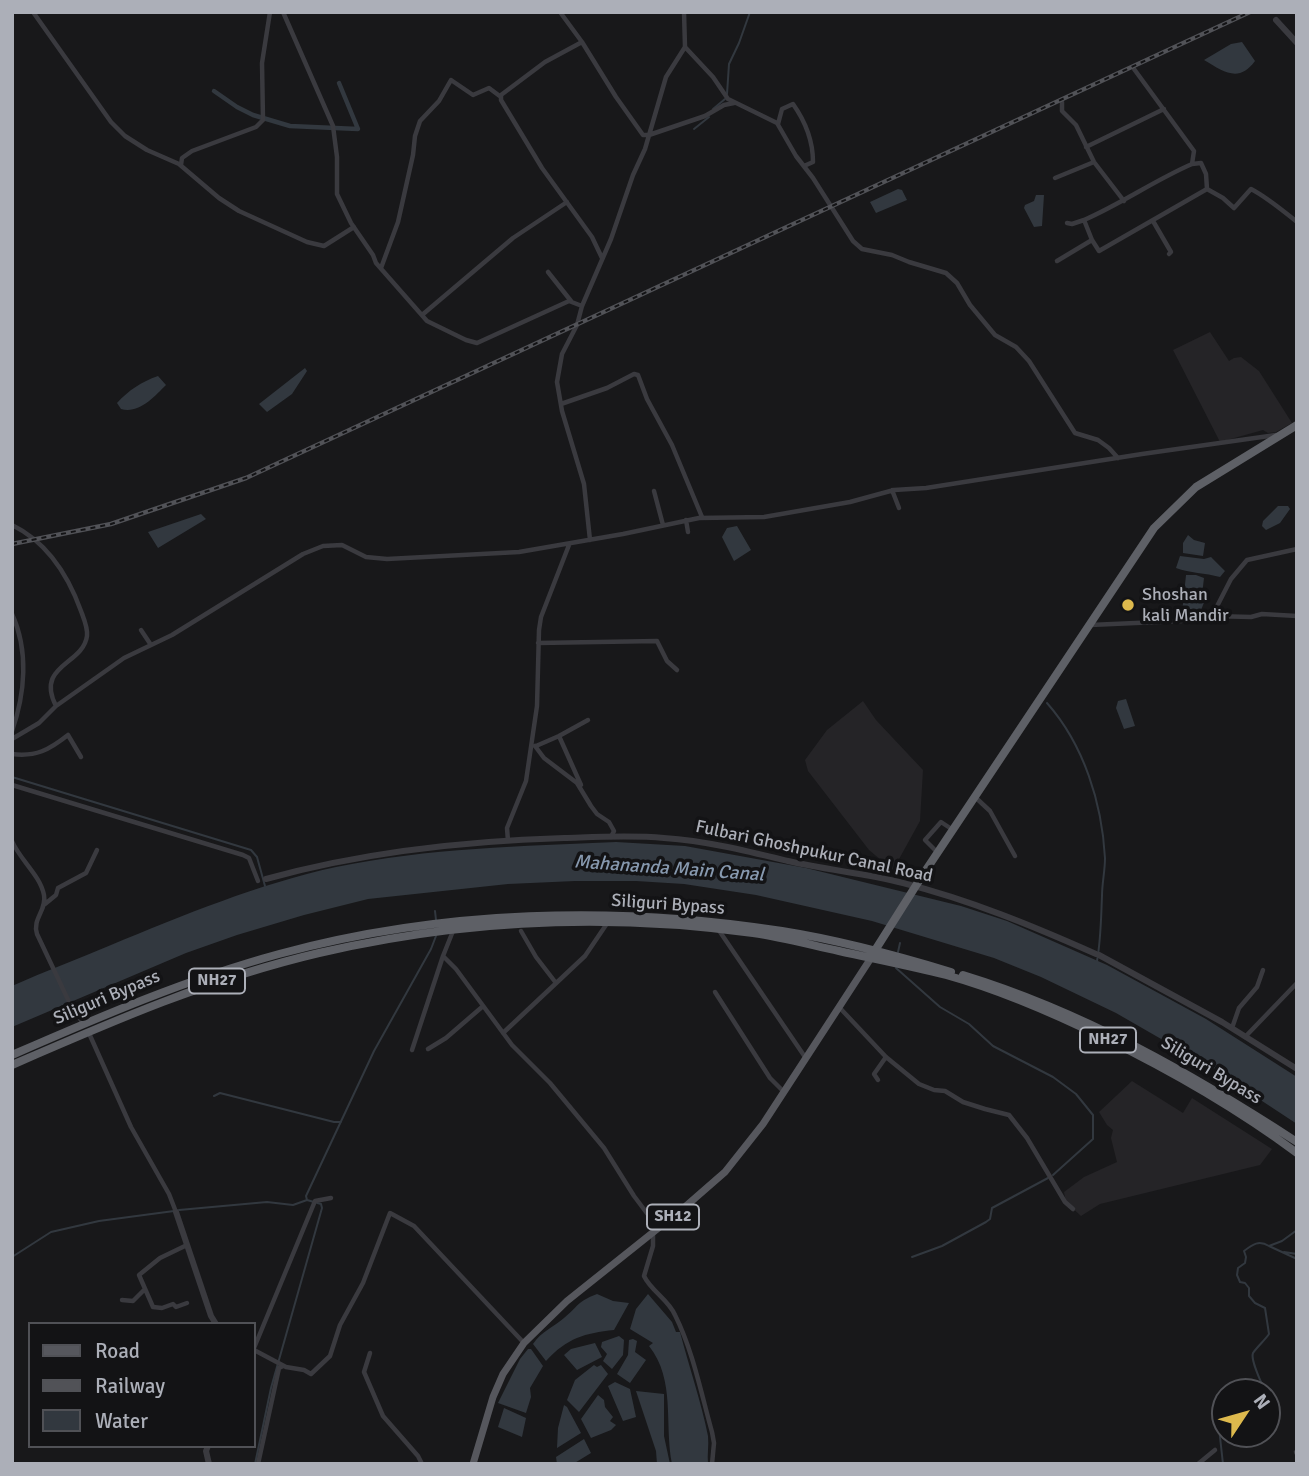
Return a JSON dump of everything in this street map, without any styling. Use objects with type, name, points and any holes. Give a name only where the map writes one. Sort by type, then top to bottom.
[{"type":"highway","points":[[873,954],[1144,541],[1174,506],[1196,487],[1297,425]]},
{"type":"highway","name":"Siliguri Bypass","points":[[12,1055],[86,1028],[174,987],[278,954],[369,934],[593,915],[650,917],[782,931],[988,983],[1116,1036],[1198,1079],[1297,1142]]},
{"type":"highway","name":"NH27","points":[[448,928],[608,922],[718,929],[873,954]]},
{"type":"highway","name":"NH27","points":[[902,962],[984,988],[1076,1024],[1213,1095],[1297,1153]]},
{"type":"highway","name":"NH27","points":[[12,1065],[86,1028]]},
{"type":"main road","name":"SH12","points":[[473,1464],[492,1397],[503,1374],[524,1343],[567,1301],[725,1172],[763,1124],[873,954]]},
{"type":"street","points":[[33,12],[117,129],[136,144],[181,165],[219,198],[239,211],[320,246],[330,244],[354,227]]},
{"type":"street","points":[[181,165],[182,158],[192,151],[256,127],[264,118],[262,63],[270,12]]},
{"type":"street","points":[[283,12],[334,129],[337,194],[354,227],[381,268],[427,321],[477,343],[572,302]]},
{"type":"street","points":[[560,12],[643,135],[736,103]]},
{"type":"street","points":[[590,540],[584,484],[557,382],[562,354],[577,326],[582,306],[615,229],[649,135],[666,77],[685,47],[684,12]]},
{"type":"street","points":[[1276,20],[1297,43]]},
{"type":"street","points":[[501,97],[538,67],[582,42]]},
{"type":"street","points":[[685,47],[713,77],[726,97],[778,125],[853,241],[862,249],[892,255],[946,273],[957,283],[970,305],[995,335],[1016,347],[1029,361],[1074,433],[1098,440],[1118,458]]},
{"type":"street","points":[[1134,69],[1194,151],[1192,164]]},
{"type":"street","points":[[381,268],[398,222],[415,136],[421,121],[439,101],[451,80],[473,95],[489,88],[501,97],[542,167],[592,237],[602,258]]},
{"type":"street","points":[[1062,102],[1062,111],[1076,125],[1094,162],[1124,201]]},
{"type":"street","points":[[778,125],[782,109],[793,104],[799,112],[813,149],[813,162],[803,166]]},
{"type":"street","points":[[1086,146],[1164,109]]},
{"type":"street","points":[[1055,178],[1094,162]]},
{"type":"street","points":[[1067,223],[1072,225],[1084,220],[1192,164],[1201,163],[1207,189]]},
{"type":"street","points":[[1084,220],[1099,251],[1207,189]]},
{"type":"street","points":[[1207,189],[1234,208],[1251,189],[1273,202],[1297,222]]},
{"type":"street","points":[[422,315],[513,238],[567,202]]},
{"type":"street","points":[[1153,221],[1171,252],[1169,254]]},
{"type":"street","points":[[1057,261],[1092,240]]},
{"type":"street","points":[[548,272],[572,302],[582,306]]},
{"type":"street","points":[[561,404],[607,388],[634,374],[638,375],[702,518]]},
{"type":"street","points":[[12,739],[39,723],[56,706],[124,657],[195,621],[294,558],[323,546],[342,545],[366,557],[387,559],[519,552],[686,520],[764,517],[850,502],[892,491],[1280,435]]},
{"type":"street","points":[[654,491],[663,525]]},
{"type":"street","points":[[892,491],[899,508]]},
{"type":"street","points":[[686,520],[688,532]]},
{"type":"street","points":[[12,525],[25,531],[62,569],[75,594],[86,626],[88,635],[77,656],[61,664],[53,678],[51,697],[56,706]]},
{"type":"street","points":[[508,841],[507,828],[526,781],[537,706],[541,617],[569,544]]},
{"type":"street","points":[[1212,616],[1221,595],[1247,560],[1297,549]]},
{"type":"street","points":[[12,614],[23,648],[20,709],[12,731]]},
{"type":"street","points":[[1090,625],[1181,621],[1212,616],[1297,616]]},
{"type":"street","points":[[141,630],[151,645]]},
{"type":"street","points":[[538,643],[657,641],[667,661],[677,670]]},
{"type":"street","points":[[535,746],[588,720]]},
{"type":"street","points":[[12,754],[31,755],[68,736],[81,757]]},
{"type":"street","points":[[559,736],[586,795],[584,798]]},
{"type":"street","points":[[531,741],[544,758],[578,783],[584,798],[597,814],[609,821],[614,831],[611,837]]},
{"type":"street","points":[[12,785],[243,855],[249,858],[262,880]]},
{"type":"street","points":[[975,797],[990,811],[1015,856]]},
{"type":"street","points":[[939,853],[925,839],[941,822],[954,831]]},
{"type":"street","name":"Fulbari Ghoshpukur Canal Road","points":[[262,880],[323,864],[438,845],[611,837],[665,838],[714,843],[915,887],[1009,916],[1098,955],[1232,1028],[1297,1069]]},
{"type":"street","points":[[12,841],[41,887],[44,904],[35,927],[71,1006],[86,1028],[131,1127],[176,1210],[212,1322]]},
{"type":"street","points":[[44,904],[56,895],[58,888],[86,873],[97,850]]},
{"type":"street","points":[[503,1033],[584,957],[608,922]]},
{"type":"street","points":[[412,1050],[443,956],[448,928]]},
{"type":"street","points":[[718,929],[805,1057]]},
{"type":"street","points":[[521,931],[556,983]]},
{"type":"street","points":[[443,956],[456,969],[512,1045],[550,1083],[604,1148],[655,1231],[644,1276],[648,1284],[668,1302],[683,1333],[712,1432],[712,1464]]},
{"type":"street","points":[[1232,1028],[1239,1008],[1257,987],[1263,970]]},
{"type":"street","points":[[1245,1037],[1297,983]]},
{"type":"street","points":[[715,992],[770,1078],[784,1092]]},
{"type":"street","points":[[428,1049],[446,1038],[482,1006]]},
{"type":"street","points":[[838,1006],[886,1057],[919,1084],[946,1091],[963,1101],[1009,1115],[1027,1138],[1065,1202],[1073,1209]]},
{"type":"street","points":[[878,1080],[874,1074],[886,1057]]},
{"type":"street","points":[[256,1344],[315,1203],[331,1198]]},
{"type":"street","points":[[256,1350],[282,1365],[311,1374],[330,1356],[340,1325],[362,1283],[390,1213],[414,1226],[524,1343]]},
{"type":"street","points":[[187,1245],[160,1258],[139,1275],[153,1307],[173,1304],[176,1307],[187,1303]]},
{"type":"street","points":[[122,1300],[133,1301],[145,1289]]},
{"type":"street","points":[[370,1353],[364,1372],[383,1416],[422,1464]]},
{"type":"street","points":[[258,1464],[276,1380],[282,1365]]},
{"type":"street","points":[[1198,1464],[1215,1450]]},
{"type":"shaded area","points":[[1210,332],[1229,361],[1241,357],[1259,371],[1292,423],[1276,432],[1268,433],[1263,430],[1220,442],[1173,350]]},
{"type":"shaded area","points":[[863,701],[876,720],[923,770],[920,821],[893,870],[869,850],[808,771],[805,760],[827,730]]},
{"type":"shaded area","points":[[1132,1081],[1183,1113],[1192,1098],[1272,1149],[1260,1165],[1100,1204],[1081,1216],[1066,1202],[1064,1192],[1084,1177],[1117,1162],[1111,1138],[1113,1130],[1099,1112]]},
{"type":"water","points":[[1242,42],[1255,61],[1243,72],[1231,73],[1204,60],[1231,44]]},
{"type":"water","points":[[898,189],[902,190],[907,200],[876,213],[870,202]]},
{"type":"water","points":[[1036,195],[1044,195],[1042,226],[1034,227],[1024,208],[1034,201]]},
{"type":"water","points":[[305,368],[307,371],[292,394],[267,412],[259,404]]},
{"type":"water","points":[[158,376],[166,385],[151,399],[134,409],[121,409],[117,403],[126,394]]},
{"type":"water","points":[[1278,506],[1288,506],[1290,509],[1280,523],[1266,530],[1262,526],[1263,521]]},
{"type":"water","points":[[201,514],[206,519],[158,548],[148,532]]},
{"type":"water","points":[[737,526],[751,550],[734,561],[722,537],[727,528]]},
{"type":"water","points":[[1188,535],[1205,543],[1203,556],[1183,553],[1183,543]]},
{"type":"water","points":[[1180,556],[1204,559],[1211,557],[1225,571],[1220,577],[1176,568]]},
{"type":"water","points":[[1186,575],[1204,578],[1202,595],[1206,597],[1200,613],[1182,613]]},
{"type":"water","points":[[1126,699],[1135,726],[1124,729],[1116,708],[1118,701]]},
{"type":"water","name":"Mahananda Main Canal","points":[[616,842],[685,846],[806,868],[961,906],[1007,921],[1107,965],[1206,1019],[1297,1077],[1297,1124],[1215,1070],[1116,1013],[994,958],[872,921],[756,895],[684,884],[575,881],[508,884],[368,899],[304,915],[186,953],[12,1027],[12,986],[194,912],[278,882],[336,867],[405,856],[476,849]]},
{"type":"water","points":[[597,1294],[613,1301],[629,1303],[614,1330],[577,1338],[561,1347],[546,1361],[533,1344],[581,1302]]},
{"type":"water","points":[[648,1294],[672,1322],[676,1332],[680,1332],[708,1436],[708,1464],[672,1464],[663,1373],[649,1346],[653,1343],[630,1329],[636,1309]]},
{"type":"water","points":[[619,1336],[624,1340],[623,1355],[612,1369],[603,1361],[607,1354],[601,1347],[602,1342]]},
{"type":"water","points":[[629,1340],[637,1341],[635,1352],[646,1360],[630,1383],[617,1374],[628,1355]]},
{"type":"water","points":[[595,1343],[602,1357],[577,1370],[564,1355],[571,1349]]},
{"type":"water","points":[[531,1349],[543,1366],[530,1388],[531,1397],[526,1413],[498,1403],[520,1359]]},
{"type":"water","points":[[594,1365],[601,1365],[608,1374],[579,1412],[567,1400],[575,1380]]},
{"type":"water","points":[[615,1382],[630,1389],[636,1417],[623,1421],[608,1386]]},
{"type":"water","points":[[636,1391],[664,1394],[664,1436],[670,1464],[657,1464],[656,1451]]},
{"type":"water","points":[[598,1395],[604,1400],[605,1407],[613,1417],[610,1421],[616,1425],[611,1430],[591,1438],[581,1419]]},
{"type":"water","points":[[564,1405],[581,1433],[557,1448],[558,1428]]},
{"type":"water","points":[[504,1408],[526,1418],[522,1437],[498,1427]]},
{"type":"water","points":[[584,1439],[591,1453],[573,1464],[557,1464],[556,1457]]},
{"type":"waterway","points":[[727,94],[729,64],[750,12]]},
{"type":"waterway","points":[[214,91],[253,115],[290,126],[358,129],[339,83]]},
{"type":"waterway","points":[[713,109],[725,99]]},
{"type":"waterway","points":[[694,129],[709,117]]},
{"type":"waterway","points":[[1047,703],[1060,719],[1081,756],[1100,816],[1105,858],[1097,961]]},
{"type":"waterway","points":[[12,777],[251,850],[257,857],[265,886]]},
{"type":"waterway","points":[[435,911],[436,920]]},
{"type":"waterway","points":[[255,1464],[271,1388],[322,1208],[321,1204],[307,1200],[306,1196],[374,1051],[436,936]]},
{"type":"waterway","points":[[898,952],[900,943]]},
{"type":"waterway","points":[[896,968],[940,1007],[969,1024],[993,1046],[1053,1077],[1076,1094],[1093,1115],[1093,1139],[1053,1175]]},
{"type":"waterway","points":[[214,1096],[220,1093],[341,1122]]},
{"type":"waterway","points":[[912,1257],[942,1246],[986,1222],[990,1219],[992,1208],[1048,1178]]},
{"type":"waterway","points":[[179,1210],[267,1202],[293,1205],[307,1200]]},
{"type":"waterway","points":[[12,1257],[51,1232],[99,1221],[174,1211]]},
{"type":"waterway","points":[[1260,1378],[1253,1353],[1269,1334],[1265,1308],[1249,1296],[1249,1288],[1240,1282],[1237,1275],[1238,1268],[1245,1263],[1244,1251],[1250,1246],[1259,1243],[1269,1246],[1282,1241],[1297,1230]]},
{"type":"waterway","points":[[1269,1246],[1297,1259]]},
{"type":"waterway","points":[[1284,1252],[1297,1254]]},
{"type":"waterway","points":[[1221,1448],[1223,1464]]},
{"type":"railway","points":[[12,544],[111,524],[246,478],[1250,12]]},
{"type":"place","name":"Shoshan kali Mandir","points":[[1128,605]]}]
